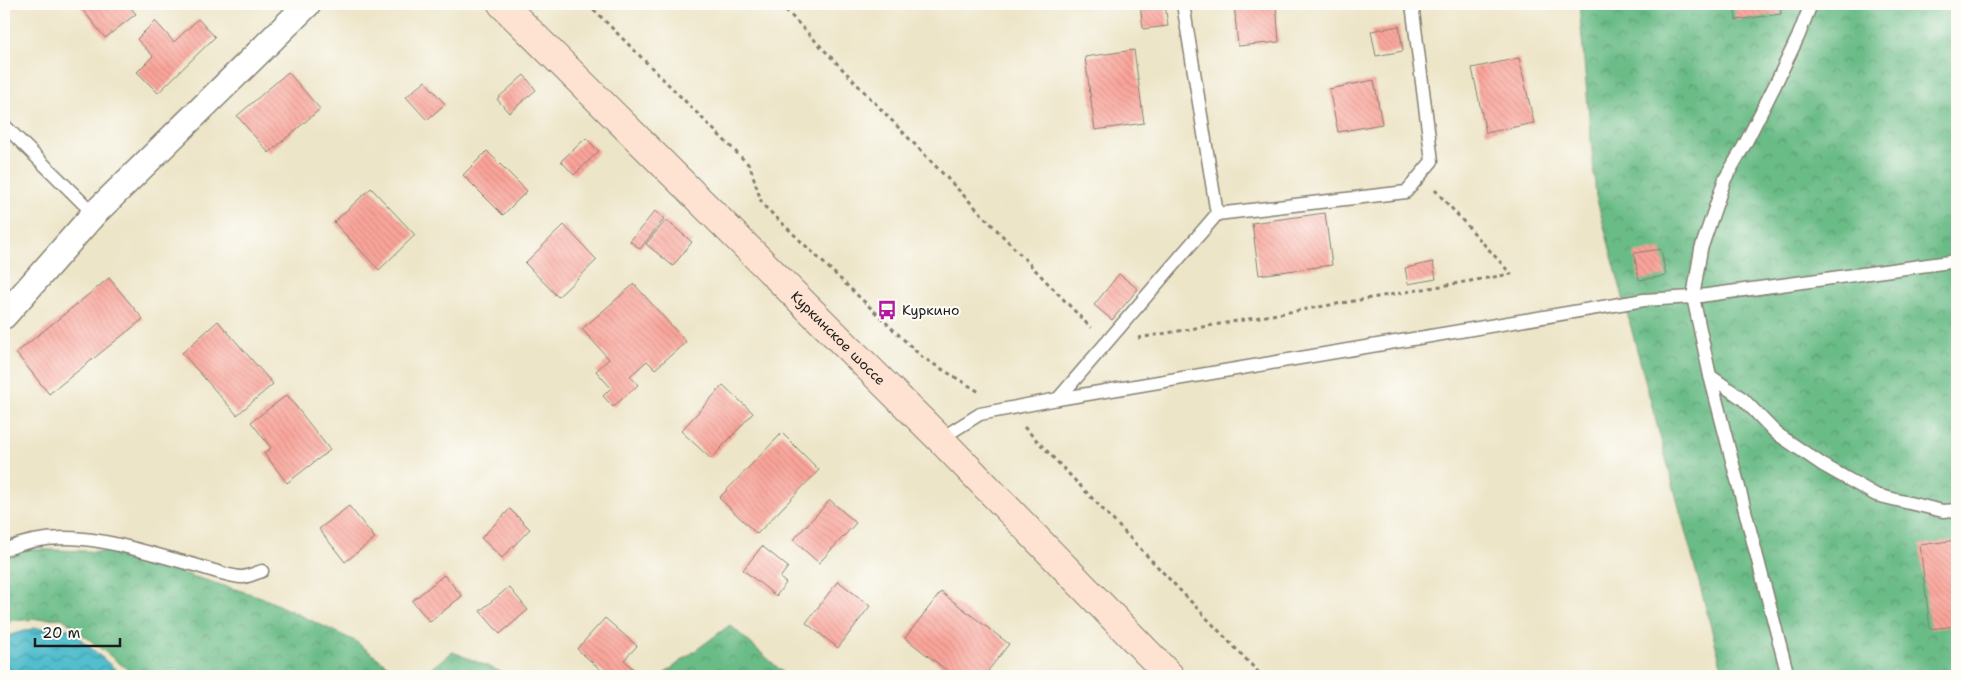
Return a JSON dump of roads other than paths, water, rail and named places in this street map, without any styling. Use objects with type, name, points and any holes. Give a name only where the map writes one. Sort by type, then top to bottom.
[{"type":"main road","name":"Куркинское шоссе","points":[[502,4],[940,439],[1170,676]]},
{"type":"street","points":[[4,316],[94,214],[308,4]]},
{"type":"lane","points":[[1183,4],[1216,214]]},
{"type":"lane","points":[[1058,399],[1216,214],[1406,192],[1432,161],[1412,4]]},
{"type":"lane","points":[[1788,676],[1710,376],[1693,297],[1701,249],[1725,179],[1775,84],[1798,37],[1811,4]]},
{"type":"lane","points":[[4,125],[94,214]]},
{"type":"lane","points":[[940,439],[980,414],[1058,399],[1644,300],[1693,297],[1957,261]]},
{"type":"lane","points":[[1710,376],[1743,399],[1776,433],[1823,465],[1876,495],[1943,511],[1957,510]]},
{"type":"lane","points":[[4,550],[20,543],[42,538],[74,537],[139,549],[242,577],[262,571]]},
{"type":"water","points":[[35,628],[69,629],[123,676],[4,676],[4,637]]},
{"type":"place","name":"Куркино","points":[[887,310]]}]
